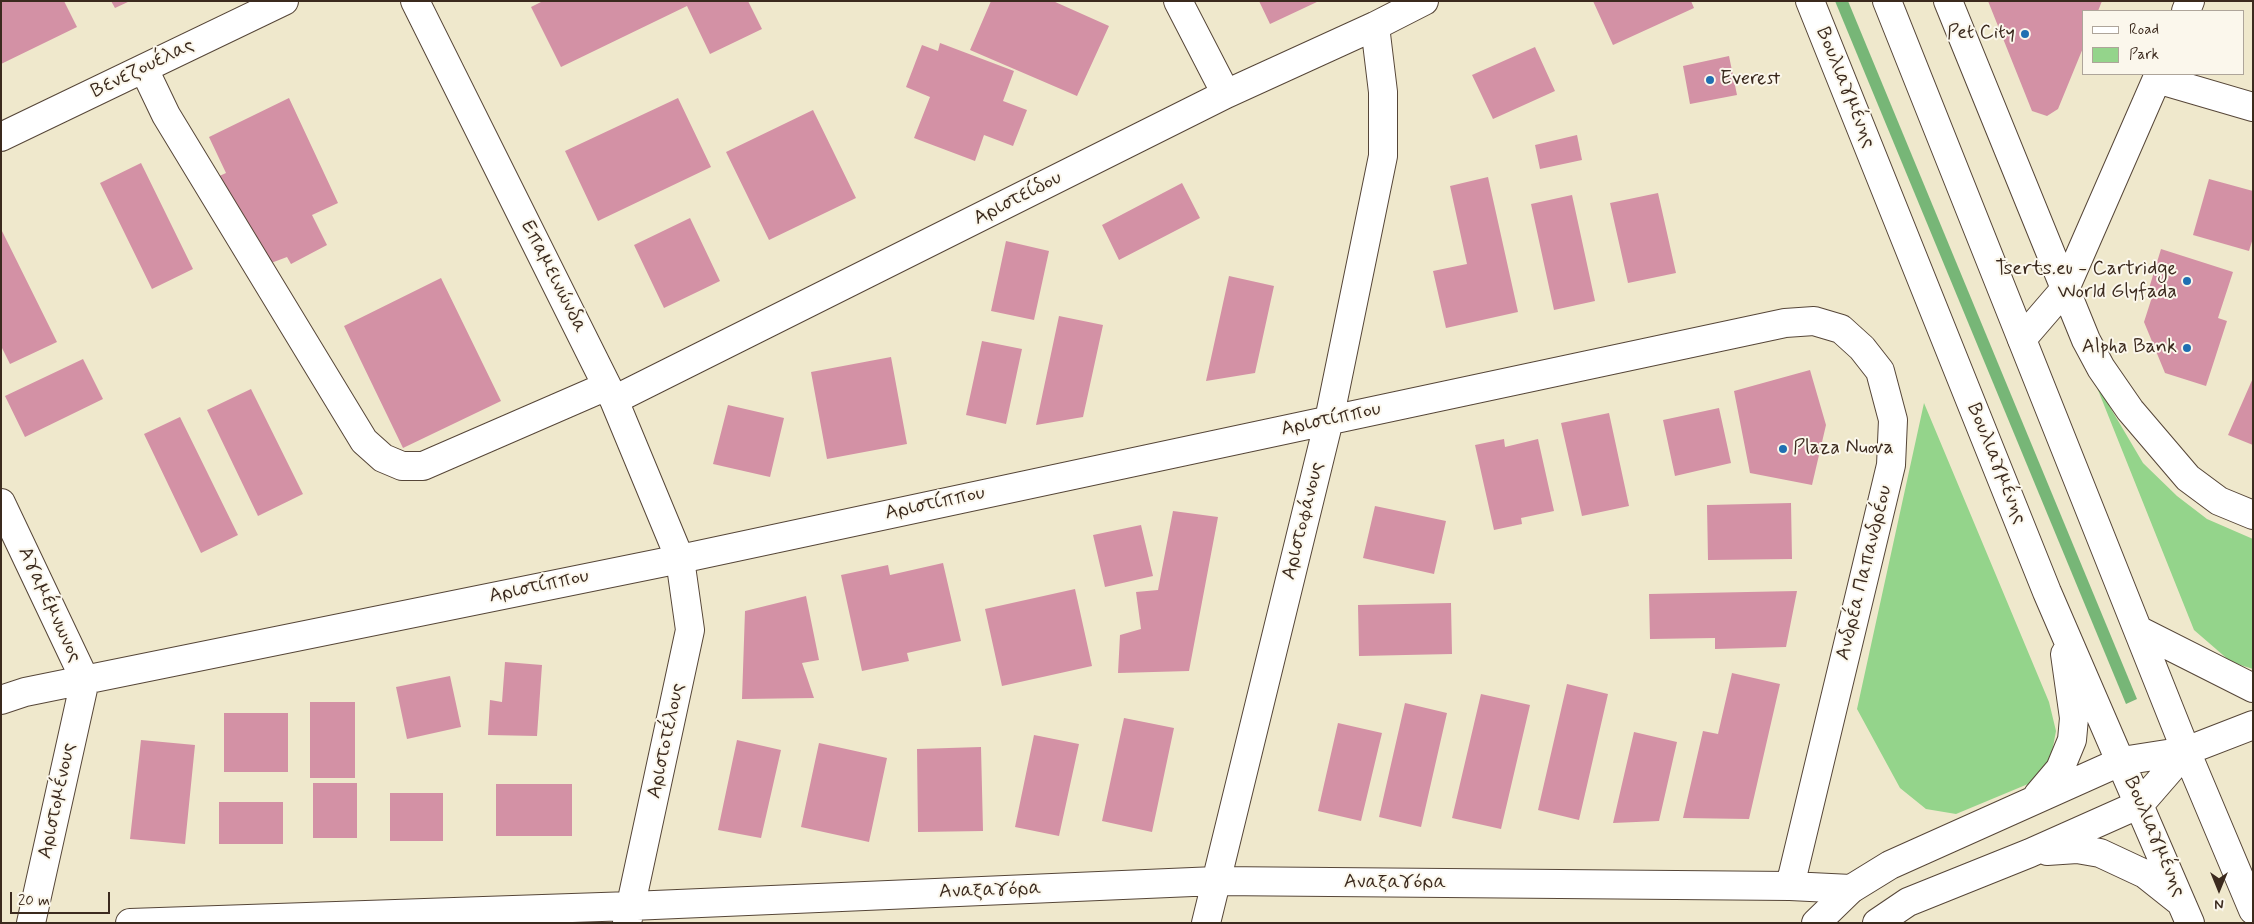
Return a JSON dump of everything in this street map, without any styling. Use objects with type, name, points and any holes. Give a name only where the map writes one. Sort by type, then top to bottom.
[{"type":"street","name":"Βενεζουέλας","points":[[1,137],[284,1]]},
{"type":"street","name":"Επαμεινώνδα","points":[[415,1],[611,393],[680,559]]},
{"type":"street","points":[[1178,1],[1226,94]]},
{"type":"street","name":"Αριστείδου","points":[[144,69],[166,115],[364,441],[383,458],[402,466],[423,466],[611,393],[1226,94],[1376,26],[1424,1]]},
{"type":"street","name":"Βουλιαγμένης","points":[[1810,1],[2047,592],[2122,761],[2186,914]]},
{"type":"street","points":[[1887,1],[2186,751],[2253,910]]},
{"type":"street","points":[[1948,1],[2086,340],[2101,368],[2130,410],[2194,484],[2219,501],[2253,515]]},
{"type":"street","name":"Αριστοφάνους","points":[[1206,923],[1329,420],[1383,156],[1383,92],[1376,26]]},
{"type":"street","points":[[2022,339],[2065,289],[2158,76],[2253,107]]},
{"type":"street","name":"Ανδρέα Παπανδρέου","points":[[1785,323],[1814,321],[1841,329],[1862,348],[1880,371],[1893,420],[1891,465],[1790,886]]},
{"type":"street","name":"Αριστίππου","points":[[85,680],[680,559],[1785,323]]},
{"type":"street","name":"Αγαμέμνωνος","points":[[1,503],[85,680]]},
{"type":"street","name":"Αριστοτέλους","points":[[629,914],[690,630],[680,559]]},
{"type":"street","points":[[2033,801],[2060,769],[2072,740],[2074,718],[2065,655],[2047,592]]},
{"type":"street","points":[[2138,630],[2253,688]]},
{"type":"street","points":[[1,700],[25,692],[85,680]]},
{"type":"street","name":"Αριστομένους","points":[[31,923],[85,680]]},
{"type":"street","points":[[1816,923],[1851,889],[1890,865],[2122,761],[2186,751],[2253,725]]},
{"type":"street","points":[[1877,923],[1908,902],[2030,853],[2140,804],[2186,751]]},
{"type":"street","points":[[2030,853],[2078,849],[2100,853],[2145,874],[2186,914]]},
{"type":"street","name":"Αναξαγόρα","points":[[130,923],[629,914],[1216,881],[1790,886],[1851,889]]},
{"type":"green space","points":[[1835,1],[1848,1],[2137,699],[2126,704]]},
{"type":"green space","points":[[2094,380],[2143,463],[2177,496],[2207,519],[2253,539],[2253,669],[2231,662],[2194,630]]},
{"type":"green space","points":[[1924,403],[2049,702],[2056,731],[2050,763],[2028,784],[1956,814],[1926,809],[1900,788],[1857,709]]},
{"type":"building","points":[[1,1],[64,1],[77,27],[1,64]]},
{"type":"building","points":[[111,1],[130,1],[115,8]]},
{"type":"building","points":[[543,1],[748,1],[762,29],[710,54],[687,6],[561,67],[531,7]]},
{"type":"building","points":[[991,1],[1053,1],[1109,26],[1077,96],[970,50]]},
{"type":"building","points":[[1259,1],[1319,1],[1270,24]]},
{"type":"building","points":[[1593,1],[1691,1],[1694,8],[1613,45]]},
{"type":"building","points":[[1988,1],[2102,1],[2098,10],[2082,10],[2082,50],[2058,109],[2047,116],[2032,111]]},
{"type":"building","points":[[940,43],[1014,71],[1003,101],[1027,110],[1013,146],[984,135],[975,161],[914,138],[930,97],[906,87],[922,45],[938,51]]},
{"type":"building","points":[[1535,47],[1555,91],[1493,119],[1472,75]]},
{"type":"building","name":"Everest","points":[[1729,56],[1737,95],[1690,104],[1683,66]]},
{"type":"building","points":[[289,98],[338,203],[312,215],[327,245],[291,264],[287,257],[263,266],[215,178],[226,173],[209,137]]},
{"type":"building","points":[[678,98],[711,167],[598,221],[565,151]]},
{"type":"building","points":[[813,110],[856,198],[769,240],[726,152]]},
{"type":"building","points":[[1577,135],[1582,160],[1540,169],[1535,145]]},
{"type":"building","points":[[141,163],[193,269],[152,289],[100,183]]},
{"type":"building","points":[[1488,177],[1518,312],[1446,328],[1433,271],[1467,264],[1450,186]]},
{"type":"building","points":[[2209,179],[2253,191],[2253,238],[2249,251],[2193,235]]},
{"type":"building","points":[[1182,183],[1200,218],[1119,260],[1102,225]]},
{"type":"building","points":[[1658,193],[1676,273],[1628,283],[1610,203]]},
{"type":"building","points":[[1572,195],[1595,301],[1554,310],[1531,204]]},
{"type":"building","points":[[690,218],[720,281],[664,308],[634,245]]},
{"type":"building","points":[[1,229],[57,342],[10,364],[1,346]]},
{"type":"building","points":[[1006,241],[1049,251],[1034,320],[991,311]]},
{"type":"building","points":[[2161,249],[2233,272],[2218,318],[2227,321],[2206,386],[2165,373],[2144,322],[2152,297],[2147,295]]},
{"type":"building","points":[[1229,276],[1274,286],[1255,373],[1206,381]]},
{"type":"building","points":[[441,278],[501,401],[403,448],[344,326]]},
{"type":"building","points":[[1059,316],[1103,325],[1083,417],[1036,425]]},
{"type":"building","points":[[982,341],[1022,349],[1006,424],[966,415]]},
{"type":"building","points":[[891,357],[907,444],[827,459],[811,372]]},
{"type":"building","points":[[83,359],[103,399],[25,437],[5,396]]},
{"type":"building","name":"Plaza Nuova","points":[[1810,370],[1826,425],[1812,485],[1750,473],[1734,391]]},
{"type":"building","points":[[2253,378],[2253,445],[2228,435]]},
{"type":"building","points":[[251,389],[303,494],[258,516],[207,410]]},
{"type":"building","points":[[728,405],[784,418],[770,477],[713,464]]},
{"type":"building","points":[[1719,408],[1731,463],[1675,476],[1663,420]]},
{"type":"building","points":[[1609,413],[1629,506],[1582,516],[1561,423]]},
{"type":"building","points":[[180,417],[238,535],[201,553],[144,434]]},
{"type":"building","points":[[1504,439],[1505,447],[1538,439],[1554,511],[1521,518],[1522,524],[1494,530],[1475,445]]},
{"type":"building","points":[[1791,503],[1792,559],[1708,560],[1707,505]]},
{"type":"building","points":[[1375,506],[1446,521],[1434,574],[1363,558]]},
{"type":"building","points":[[1173,511],[1218,517],[1189,671],[1118,673],[1120,635],[1141,629],[1136,592],[1158,590]]},
{"type":"building","points":[[1141,525],[1153,576],[1105,587],[1093,535]]},
{"type":"building","points":[[943,563],[961,641],[907,653],[909,661],[862,671],[841,575],[888,565],[890,575]]},
{"type":"building","points":[[1075,589],[1092,666],[1002,686],[985,609]]},
{"type":"building","points":[[1797,591],[1786,647],[1715,649],[1715,638],[1650,639],[1649,594]]},
{"type":"building","points":[[806,596],[819,660],[802,663],[814,698],[742,699],[745,611]]},
{"type":"building","points":[[1451,603],[1452,654],[1359,656],[1358,605]]},
{"type":"building","points":[[505,662],[542,665],[537,736],[488,735],[490,700],[502,702]]},
{"type":"building","points":[[1732,673],[1780,684],[1749,819],[1683,818],[1703,731],[1718,734]]},
{"type":"building","points":[[450,676],[461,727],[407,739],[396,687]]},
{"type":"building","points":[[1567,684],[1608,694],[1579,820],[1538,810]]},
{"type":"building","points":[[1481,694],[1530,705],[1501,829],[1452,818]]},
{"type":"building","points":[[310,702],[355,702],[355,778],[310,778]]},
{"type":"building","points":[[1405,703],[1447,713],[1421,827],[1379,817]]},
{"type":"building","points":[[224,713],[288,713],[288,772],[224,772]]},
{"type":"building","points":[[1124,718],[1174,728],[1152,832],[1102,821]]},
{"type":"building","points":[[1338,723],[1382,733],[1361,821],[1318,811]]},
{"type":"building","points":[[1634,732],[1677,742],[1659,821],[1613,823]]},
{"type":"building","points":[[1034,735],[1079,744],[1059,836],[1015,827]]},
{"type":"building","points":[[141,740],[195,745],[185,844],[130,839]]},
{"type":"building","points":[[737,740],[781,750],[761,838],[718,830]]},
{"type":"building","points":[[819,743],[887,758],[869,842],[801,827]]},
{"type":"building","points":[[981,747],[983,831],[918,832],[917,749]]},
{"type":"building","points":[[313,783],[357,783],[357,838],[313,838]]},
{"type":"building","points":[[496,784],[572,784],[572,836],[496,836]]},
{"type":"building","points":[[390,793],[443,793],[443,841],[390,841]]},
{"type":"building","points":[[219,802],[283,802],[283,844],[219,844]]},
{"type":"place","name":"Pet City","points":[[2025,34]]},
{"type":"place","name":"Everest","points":[[1710,80]]},
{"type":"place","name":"Tserts.eu - Cartridge World Glyfada","points":[[2187,281]]},
{"type":"place","name":"Alpha Bank","points":[[2187,348]]},
{"type":"place","name":"Plaza Nuova","points":[[1783,449]]}]
